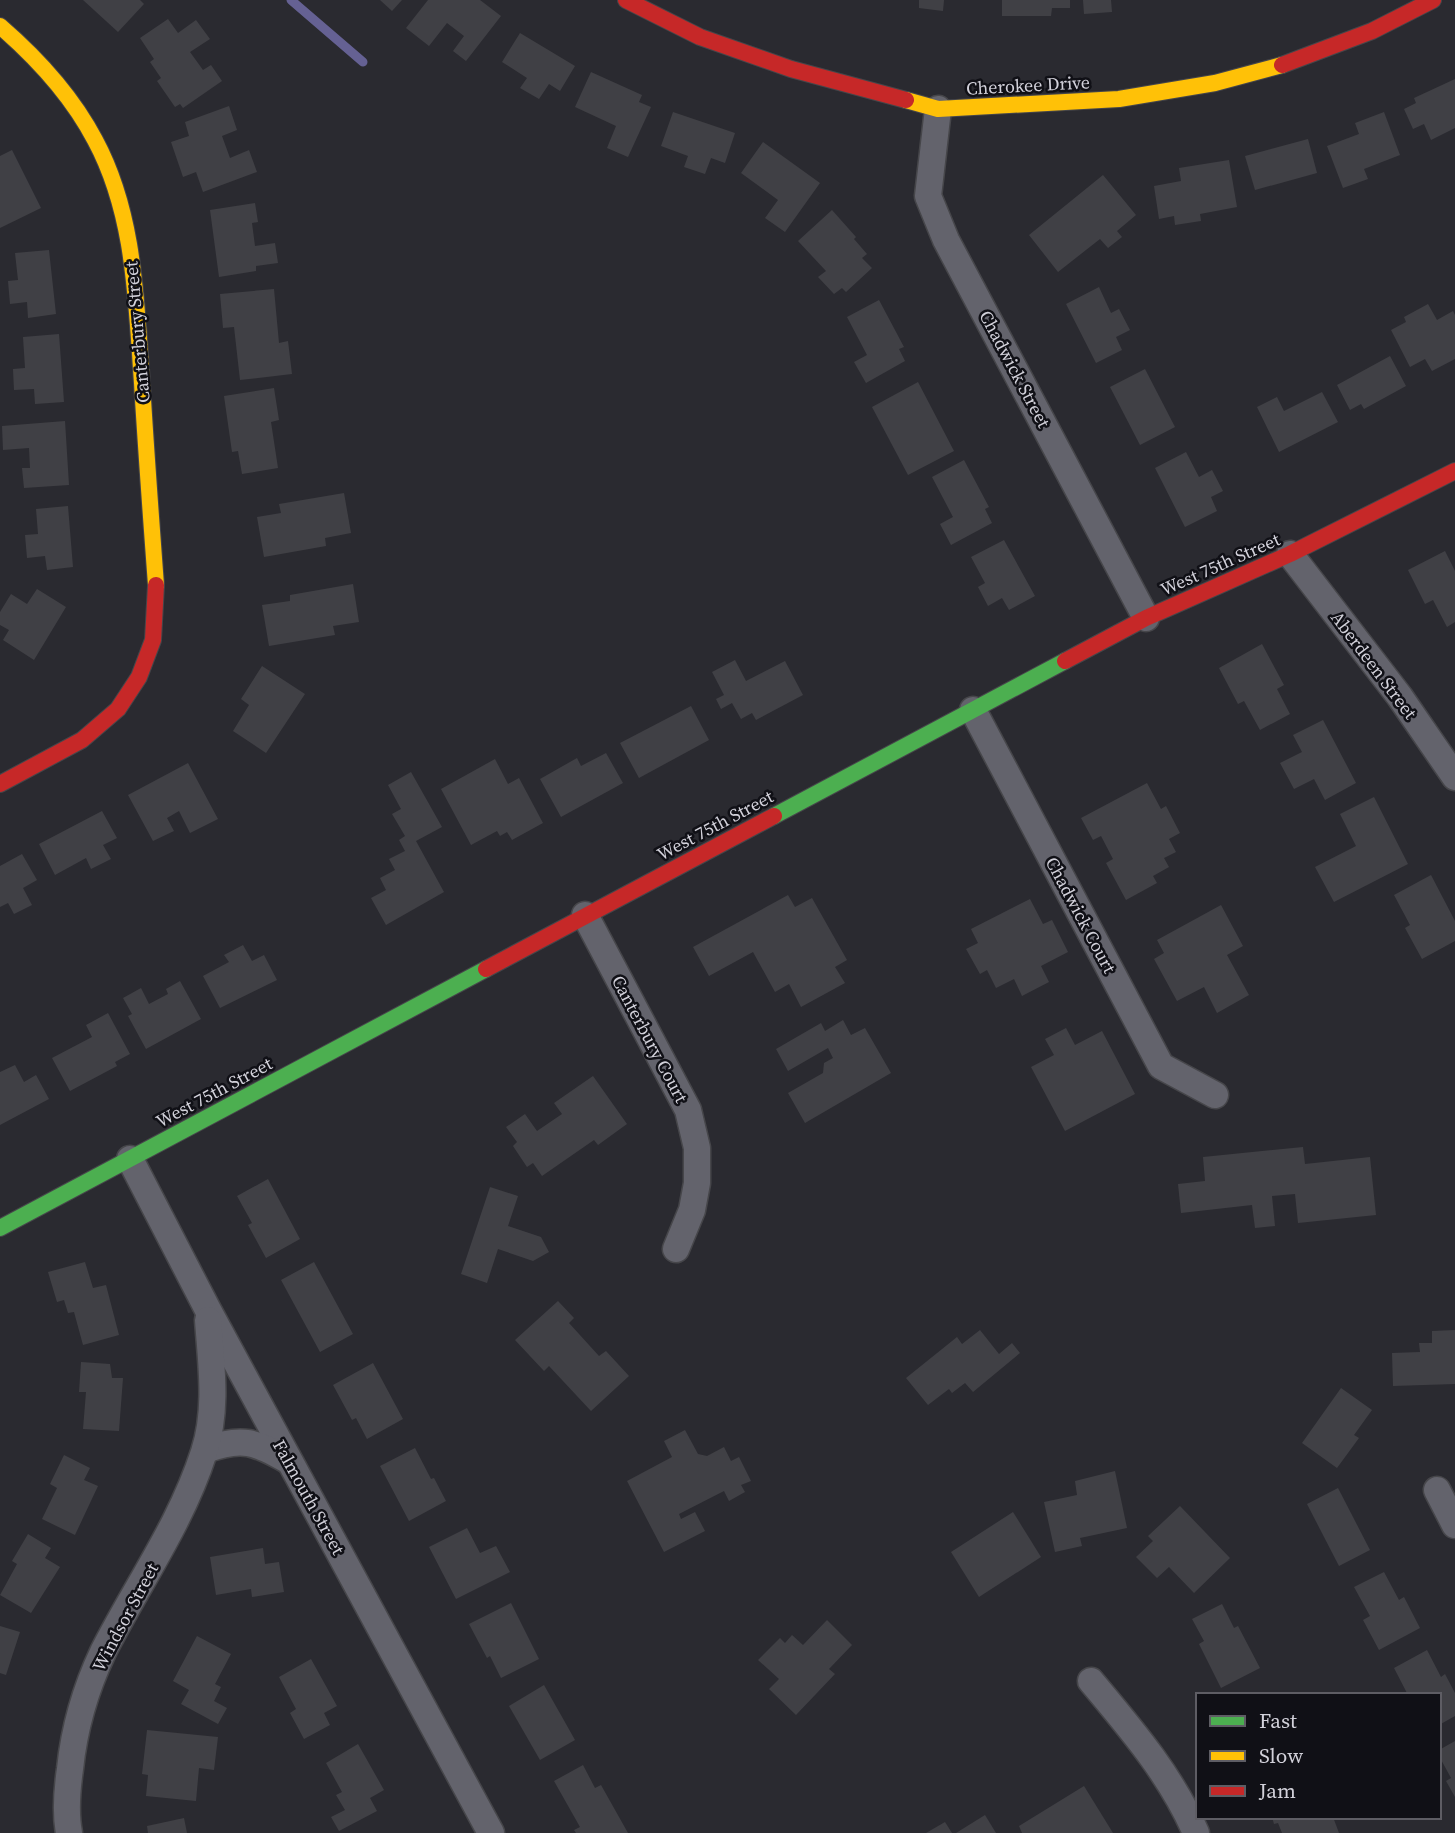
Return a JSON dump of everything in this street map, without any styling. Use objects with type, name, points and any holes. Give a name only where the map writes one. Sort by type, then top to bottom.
[{"type":"street","name":"Cherokee Drive","points":[[626,0],[700,37],[791,69],[938,109],[1119,99],[1215,83],[1283,65],[1372,31],[1433,0]]},
{"type":"street","name":"Canterbury Street","points":[[0,26],[24,47],[66,95],[95,139],[120,203],[134,272],[156,586],[153,640],[139,677],[118,709],[82,740],[0,784]]},
{"type":"street","name":"Chadwick Street","points":[[938,109],[928,196],[946,240],[1146,618]]},
{"type":"street","name":"West 75th Street","points":[[0,1228],[1146,618],[1290,554],[1455,471]]},
{"type":"street","name":"Aberdeen Street","points":[[1290,554],[1400,698],[1455,777]]},
{"type":"street","name":"Chadwick Court","points":[[972,710],[1161,1066],[1215,1095]]},
{"type":"street","name":"Canterbury Court","points":[[586,915],[688,1110],[697,1148],[697,1183],[692,1210],[676,1249]]},
{"type":"street","name":"Falmouth Street","points":[[130,1159],[208,1310],[491,1833]]},
{"type":"street","name":"Windsor Street","points":[[69,1833],[67,1790],[71,1754],[85,1698],[103,1653],[178,1519],[205,1450],[214,1392],[208,1310]]},
{"type":"street","points":[[205,1450],[226,1442],[248,1442],[289,1461]]},
{"type":"street","points":[[1437,1490],[1455,1525]]},
{"type":"street","points":[[1091,1681],[1164,1771],[1196,1833]]},
{"type":"building","points":[[83,0],[140,0],[144,4],[118,32]]},
{"type":"building","points":[[380,0],[402,0],[392,11]]},
{"type":"building","points":[[428,0],[480,0],[501,16],[466,61],[453,51],[464,36],[447,23],[429,46],[406,28]]},
{"type":"building","points":[[919,0],[944,0],[943,11],[919,8]]},
{"type":"building","points":[[1002,0],[1070,0],[1070,8],[1052,8],[1051,16],[1002,16]]},
{"type":"building","points":[[1083,0],[1111,0],[1112,12],[1084,14]]},
{"type":"building","points":[[168,19],[178,33],[196,20],[210,39],[190,52],[203,70],[211,65],[222,81],[183,108],[180,104],[175,107],[157,81],[161,78],[150,62],[154,59],[140,38]]},
{"type":"building","points":[[520,33],[575,66],[560,91],[549,84],[539,99],[520,88],[527,78],[502,62]]},
{"type":"building","points":[[591,72],[642,95],[639,102],[651,107],[628,157],[607,148],[616,126],[575,107]]},
{"type":"building","points":[[1455,79],[1455,128],[1431,140],[1424,124],[1413,129],[1404,109],[1416,103],[1414,98]]},
{"type":"building","points":[[229,106],[237,130],[222,136],[230,158],[249,150],[257,172],[203,192],[196,172],[183,177],[171,142],[189,136],[185,122]]},
{"type":"building","points":[[673,112],[735,133],[725,163],[711,158],[705,174],[684,167],[688,156],[661,146]]},
{"type":"building","points":[[1384,112],[1400,155],[1364,169],[1368,179],[1343,188],[1327,146],[1359,134],[1355,123]]},
{"type":"building","points":[[1308,139],[1317,173],[1255,190],[1245,156]]},
{"type":"building","points":[[763,142],[820,183],[785,232],[765,218],[778,200],[741,173]]},
{"type":"building","points":[[12,150],[41,208],[0,228],[0,156]]},
{"type":"building","points":[[1229,160],[1237,207],[1200,214],[1201,221],[1175,225],[1174,216],[1159,219],[1154,186],[1181,181],[1179,168]]},
{"type":"building","points":[[1103,175],[1136,215],[1117,231],[1122,237],[1108,248],[1100,239],[1058,272],[1029,235]]},
{"type":"building","points":[[255,203],[258,222],[252,223],[255,246],[275,243],[278,263],[256,266],[256,271],[219,277],[210,210]]},
{"type":"building","points":[[832,210],[856,237],[854,239],[867,254],[862,258],[872,268],[846,292],[842,288],[834,294],[818,277],[826,271],[798,241]]},
{"type":"building","points":[[49,250],[56,314],[28,318],[27,302],[10,304],[8,281],[18,280],[15,253]]},
{"type":"building","points":[[1099,287],[1111,313],[1119,309],[1130,330],[1116,337],[1122,350],[1096,363],[1066,304]]},
{"type":"building","points":[[274,289],[279,343],[288,341],[292,374],[240,380],[234,327],[223,328],[220,294]]},
{"type":"building","points":[[879,300],[904,347],[899,349],[905,361],[866,383],[854,362],[867,355],[847,317]]},
{"type":"building","points":[[1428,304],[1437,320],[1453,311],[1455,315],[1455,359],[1432,371],[1425,359],[1410,367],[1391,330],[1406,322],[1404,317]]},
{"type":"building","points":[[59,334],[64,402],[35,404],[34,389],[14,390],[13,369],[25,368],[23,337]]},
{"type":"building","points":[[1390,356],[1406,386],[1364,409],[1361,404],[1350,410],[1337,385]]},
{"type":"building","points":[[1145,369],[1175,427],[1140,445],[1110,387]]},
{"type":"building","points":[[918,382],[954,451],[908,475],[872,407]]},
{"type":"building","points":[[274,388],[279,420],[271,422],[278,468],[242,474],[238,451],[232,452],[224,396]]},
{"type":"building","points":[[1322,392],[1338,422],[1279,452],[1257,407],[1277,397],[1284,411]]},
{"type":"building","points":[[65,421],[69,485],[24,488],[22,468],[30,468],[29,448],[3,450],[2,426]]},
{"type":"building","points":[[1186,452],[1199,477],[1212,470],[1223,491],[1211,497],[1217,511],[1185,527],[1155,468]]},
{"type":"building","points":[[964,460],[989,507],[985,509],[992,523],[951,545],[940,524],[953,517],[932,477]]},
{"type":"building","points":[[344,493],[351,533],[325,538],[326,546],[264,557],[257,517],[281,513],[279,504]]},
{"type":"building","points":[[68,506],[73,567],[47,570],[45,556],[27,558],[25,535],[38,534],[36,509]]},
{"type":"building","points":[[1004,540],[1035,596],[1009,610],[1002,598],[988,606],[978,587],[985,583],[971,557]]},
{"type":"building","points":[[1445,551],[1455,571],[1455,622],[1447,627],[1433,600],[1425,604],[1408,570]]},
{"type":"building","points":[[353,584],[359,622],[333,626],[335,635],[269,646],[262,605],[290,601],[290,595]]},
{"type":"building","points":[[37,589],[66,607],[34,660],[3,640],[9,630],[0,625],[0,612],[11,594],[27,604]]},
{"type":"building","points":[[1262,644],[1284,685],[1277,689],[1290,714],[1260,730],[1244,701],[1238,704],[1219,668]]},
{"type":"building","points":[[735,660],[746,681],[785,661],[803,695],[756,720],[752,713],[741,719],[732,703],[721,709],[716,699],[724,695],[712,672]]},
{"type":"building","points":[[262,666],[305,694],[266,753],[233,731],[249,705],[241,699]]},
{"type":"building","points":[[691,706],[709,740],[639,778],[620,743]]},
{"type":"building","points":[[1323,720],[1356,783],[1325,800],[1314,779],[1294,789],[1280,763],[1302,752],[1293,735]]},
{"type":"building","points":[[606,753],[623,783],[561,817],[540,779],[577,758],[581,766]]},
{"type":"building","points":[[495,759],[508,784],[519,778],[543,823],[512,840],[507,832],[500,836],[497,831],[471,845],[441,789]]},
{"type":"building","points":[[188,763],[218,819],[190,833],[179,811],[167,818],[174,831],[153,841],[128,795]]},
{"type":"building","points":[[411,772],[442,827],[416,841],[444,892],[386,925],[371,898],[386,890],[380,878],[395,870],[389,859],[405,851],[399,840],[405,836],[392,814],[401,809],[388,785]]},
{"type":"building","points":[[1147,783],[1161,809],[1166,806],[1180,833],[1169,839],[1176,852],[1164,858],[1169,867],[1153,876],[1157,883],[1126,900],[1106,863],[1113,859],[1101,836],[1093,840],[1081,818]]},
{"type":"building","points":[[1374,797],[1408,864],[1334,902],[1315,867],[1356,846],[1340,814]]},
{"type":"building","points":[[102,811],[117,838],[103,845],[111,859],[91,869],[86,858],[55,875],[39,844]]},
{"type":"building","points":[[22,854],[37,880],[23,888],[32,905],[14,914],[8,903],[0,907],[0,866]]},
{"type":"building","points":[[1431,875],[1455,921],[1455,941],[1422,959],[1405,928],[1410,925],[1394,895]]},
{"type":"building","points":[[788,895],[795,907],[812,898],[847,960],[835,967],[845,983],[801,1007],[789,984],[775,992],[753,952],[709,976],[693,947]]},
{"type":"building","points":[[1030,899],[1043,924],[1052,920],[1068,952],[1041,966],[1049,982],[1022,996],[1014,979],[996,988],[987,970],[980,974],[966,949],[978,943],[971,929]]},
{"type":"building","points":[[1221,905],[1243,946],[1227,955],[1249,995],[1217,1013],[1204,987],[1177,1001],[1154,959],[1164,953],[1157,940]]},
{"type":"building","points":[[243,945],[252,961],[264,955],[277,980],[220,1008],[203,976],[229,962],[224,955]]},
{"type":"building","points":[[180,981],[201,1019],[146,1049],[128,1016],[132,1014],[123,998],[141,988],[149,1004],[168,994],[166,989]]},
{"type":"building","points":[[108,1013],[130,1054],[115,1062],[117,1066],[70,1091],[52,1058],[92,1037],[86,1025]]},
{"type":"building","points":[[843,1020],[851,1035],[865,1028],[891,1073],[805,1123],[788,1093],[823,1073],[824,1063],[833,1058],[828,1048],[788,1071],[776,1049],[821,1023],[825,1031]]},
{"type":"building","points":[[1066,1028],[1075,1045],[1102,1031],[1135,1094],[1065,1131],[1031,1067],[1054,1055],[1045,1039]]},
{"type":"building","points":[[15,1065],[24,1082],[36,1075],[49,1099],[0,1125],[0,1072]]},
{"type":"building","points":[[593,1076],[627,1124],[598,1145],[594,1140],[542,1176],[533,1163],[527,1167],[513,1146],[517,1142],[506,1127],[525,1114],[537,1131],[562,1114],[554,1103]]},
{"type":"building","points":[[1303,1147],[1305,1164],[1370,1157],[1376,1215],[1298,1223],[1295,1194],[1272,1196],[1275,1226],[1255,1228],[1252,1205],[1181,1213],[1178,1184],[1205,1181],[1203,1157]]},
{"type":"building","points":[[268,1179],[300,1239],[266,1258],[248,1225],[252,1223],[237,1196]]},
{"type":"building","points":[[490,1187],[518,1196],[508,1226],[541,1237],[549,1252],[533,1261],[498,1249],[487,1283],[461,1274]]},
{"type":"building","points":[[85,1262],[93,1288],[106,1285],[119,1335],[83,1345],[74,1312],[68,1313],[64,1300],[57,1302],[48,1272]]},
{"type":"building","points":[[314,1262],[353,1334],[320,1352],[281,1280]]},
{"type":"building","points":[[558,1301],[574,1318],[569,1323],[599,1356],[606,1351],[629,1376],[591,1411],[549,1366],[544,1371],[515,1340]]},
{"type":"building","points":[[980,1330],[999,1354],[1012,1343],[1020,1353],[973,1392],[965,1383],[952,1393],[949,1389],[928,1405],[906,1378],[957,1337],[962,1344]]},
{"type":"building","points":[[1455,1330],[1455,1384],[1393,1386],[1392,1353],[1420,1352],[1419,1343],[1432,1343],[1432,1331]]},
{"type":"building","points":[[81,1362],[110,1364],[112,1378],[123,1378],[119,1431],[83,1429],[86,1392],[79,1392]]},
{"type":"building","points":[[373,1363],[403,1419],[367,1439],[356,1418],[352,1420],[333,1385]]},
{"type":"building","points":[[1341,1388],[1372,1410],[1354,1435],[1359,1438],[1337,1468],[1302,1443]]},
{"type":"building","points":[[685,1430],[698,1454],[707,1456],[724,1447],[731,1461],[739,1457],[751,1481],[741,1485],[745,1492],[729,1501],[724,1491],[679,1514],[681,1519],[695,1512],[705,1531],[664,1552],[627,1481],[672,1457],[664,1441]]},
{"type":"building","points":[[415,1448],[446,1501],[409,1521],[380,1466]]},
{"type":"building","points":[[64,1455],[90,1468],[84,1480],[98,1486],[75,1535],[42,1519],[57,1488],[50,1484]]},
{"type":"building","points":[[1115,1471],[1127,1528],[1080,1538],[1082,1546],[1055,1552],[1044,1502],[1077,1495],[1075,1481]]},
{"type":"building","points":[[1338,1488],[1370,1550],[1339,1566],[1307,1504]]},
{"type":"building","points":[[1180,1506],[1230,1558],[1194,1593],[1169,1567],[1157,1578],[1136,1557],[1153,1541],[1148,1536]]},
{"type":"building","points":[[1013,1512],[1041,1557],[979,1597],[951,1552]]},
{"type":"building","points":[[467,1528],[480,1553],[496,1546],[510,1572],[456,1599],[429,1547]]},
{"type":"building","points":[[28,1534],[51,1548],[45,1558],[60,1567],[31,1613],[0,1595],[17,1564],[12,1561]]},
{"type":"building","points":[[263,1548],[265,1564],[279,1562],[284,1592],[252,1597],[251,1589],[216,1595],[210,1557]]},
{"type":"building","points":[[1384,1572],[1399,1600],[1404,1597],[1420,1628],[1379,1650],[1363,1620],[1370,1616],[1354,1587]]},
{"type":"building","points":[[511,1603],[539,1659],[501,1678],[469,1624]]},
{"type":"building","points":[[1222,1604],[1234,1628],[1238,1626],[1260,1668],[1221,1688],[1199,1644],[1204,1641],[1192,1619]]},
{"type":"building","points":[[827,1620],[852,1645],[829,1669],[835,1674],[796,1715],[769,1689],[779,1679],[758,1660],[780,1638],[785,1643],[792,1635],[803,1645]]},
{"type":"building","points":[[0,1626],[20,1632],[6,1675],[0,1673]]},
{"type":"building","points":[[197,1636],[231,1654],[215,1684],[221,1687],[214,1701],[227,1708],[218,1724],[181,1704],[189,1690],[173,1681]]},
{"type":"building","points":[[1427,1650],[1441,1677],[1445,1674],[1455,1693],[1455,1716],[1441,1724],[1441,1693],[1407,1693],[1394,1668]]},
{"type":"building","points":[[311,1659],[337,1706],[324,1713],[330,1725],[304,1739],[290,1713],[296,1709],[279,1677]]},
{"type":"building","points":[[544,1685],[575,1740],[540,1760],[509,1706]]},
{"type":"building","points":[[147,1730],[218,1737],[214,1770],[199,1768],[196,1801],[146,1796],[148,1775],[142,1774]]},
{"type":"building","points":[[1455,1741],[1455,1797],[1446,1781],[1451,1778],[1441,1760],[1441,1749]]},
{"type":"building","points":[[358,1744],[384,1790],[370,1798],[377,1811],[339,1831],[331,1817],[345,1810],[336,1795],[342,1792],[326,1763]]},
{"type":"building","points":[[583,1765],[595,1788],[601,1785],[628,1833],[576,1833],[574,1830],[580,1827],[554,1781]]},
{"type":"building","points":[[1084,1786],[1113,1833],[1022,1833],[1019,1826]]},
{"type":"building","points":[[985,1815],[996,1833],[956,1833]]},
{"type":"building","points":[[184,1818],[187,1833],[148,1833],[147,1826]]},
{"type":"building","points":[[1273,1819],[1334,1819],[1339,1833],[1282,1833],[1278,1823],[1274,1824]]},
{"type":"building","points":[[945,1822],[952,1833],[926,1833]]},
{"type":"waterway","points":[[291,0],[363,62]]},
{"type":"traffic: fast","points":[[774,816],[1065,661]]},
{"type":"traffic: fast","points":[[0,1228],[486,969]]},
{"type":"traffic: slow","points":[[0,26],[40,65],[76,108],[95,140],[118,198],[126,228],[135,290],[156,585]]},
{"type":"traffic: slow","points":[[906,100],[938,109],[1119,99],[1215,83],[1282,65]]},
{"type":"traffic: jam","points":[[626,0],[700,37],[791,69],[906,100]]},
{"type":"traffic: jam","points":[[1282,65],[1372,31],[1433,0]]},
{"type":"traffic: jam","points":[[1065,661],[1146,618],[1290,554],[1455,471]]},
{"type":"traffic: jam","points":[[0,784],[82,740],[118,709],[139,677],[153,640],[156,585]]},
{"type":"traffic: jam","points":[[486,969],[774,816]]}]
